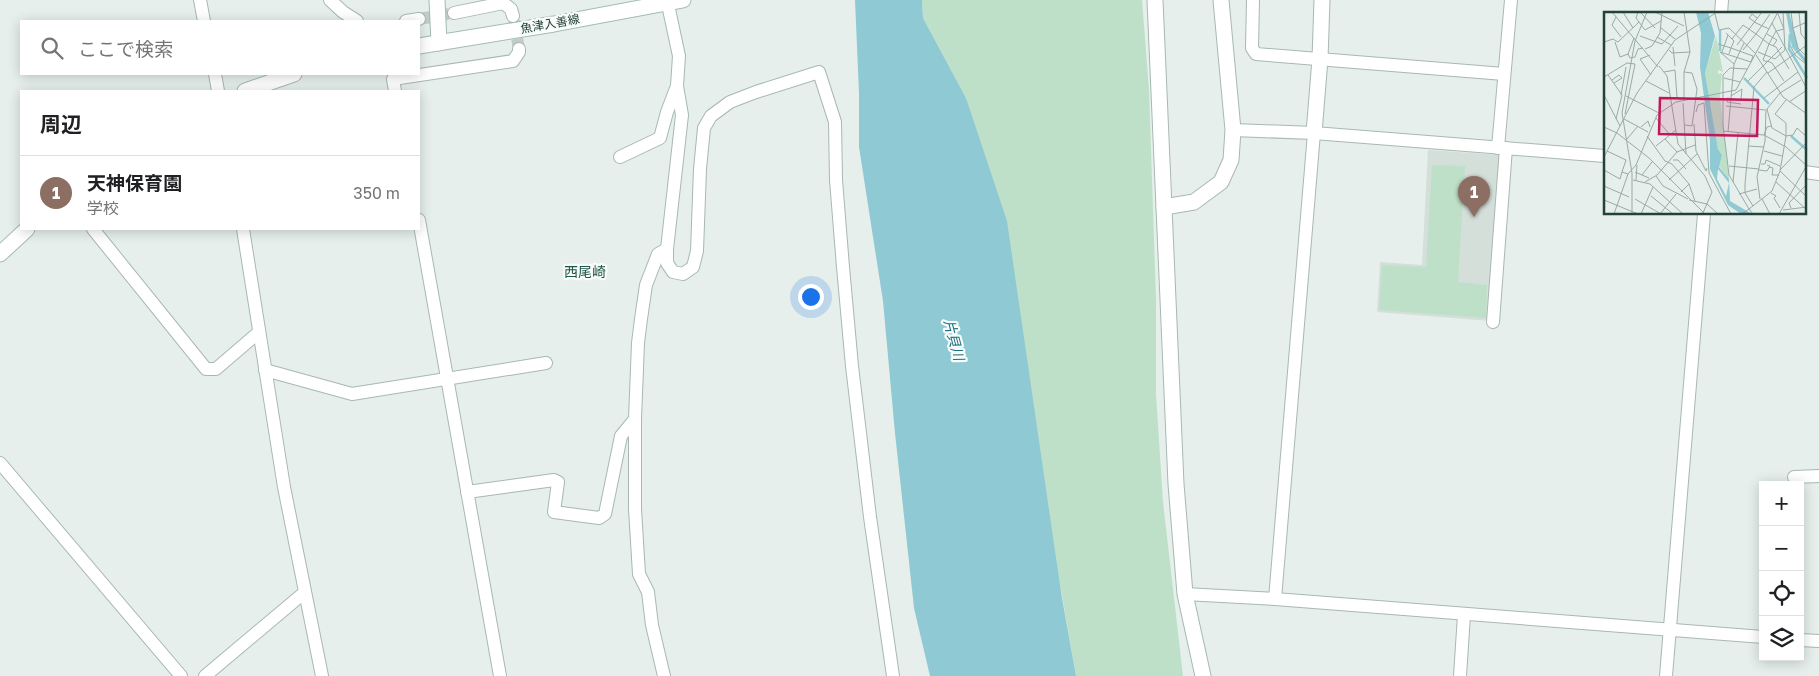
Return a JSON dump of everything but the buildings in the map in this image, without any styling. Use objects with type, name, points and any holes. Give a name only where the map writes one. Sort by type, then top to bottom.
[{"type":"street","points":[[200,0],[204,20]]},
{"type":"street","points":[[330,0],[342,12],[355,20]]},
{"type":"street","points":[[437,0],[439,43]]},
{"type":"street","name":"魚津入善線","points":[[420,46],[554,24],[666,1],[682,0]]},
{"type":"street","points":[[1155,0],[1176,484],[1185,594],[1203,676]]},
{"type":"street","points":[[1164,207],[1194,202],[1220,182],[1231,160],[1233,130],[1221,0]]},
{"type":"street","points":[[1253,0],[1252,48],[1256,54],[1504,74]]},
{"type":"street","points":[[1275,599],[1320,59],[1322,0]]},
{"type":"street","points":[[1492,322],[1502,148],[1504,74],[1510,0]]},
{"type":"street","points":[[666,1],[679,56],[678,86],[682,116],[667,249],[667,263],[673,272],[683,274],[693,268],[696,251],[704,128],[711,116],[730,102],[819,72],[835,122],[836,180],[842,267],[852,366],[892,676]]},
{"type":"street","points":[[454,13],[503,3],[511,10],[513,16]]},
{"type":"street","points":[[420,75],[513,61],[519,49]]},
{"type":"street","points":[[214,75],[218,90]]},
{"type":"street","points":[[248,90],[291,75]]},
{"type":"street","points":[[395,90],[393,79],[420,75]]},
{"type":"street","points":[[620,157],[660,138],[667,112],[678,86]]},
{"type":"street","points":[[1233,130],[1314,133],[1604,156]]},
{"type":"street","points":[[1806,172],[1819,174]]},
{"type":"street","points":[[1666,676],[1704,215]]},
{"type":"street","points":[[420,226],[500,676]]},
{"type":"street","points":[[0,254],[26,230]]},
{"type":"street","points":[[94,230],[206,369],[216,369],[259,332]]},
{"type":"street","points":[[243,230],[284,487],[322,676]]},
{"type":"street","points":[[664,676],[652,624],[648,592],[639,574],[635,419],[638,343],[646,285],[658,254],[667,249]]},
{"type":"street","points":[[265,370],[352,394],[546,363]]},
{"type":"street","points":[[467,492],[554,480],[558,482],[554,512],[599,518],[604,514],[621,436],[635,419]]},
{"type":"street","points":[[0,463],[181,676]]},
{"type":"street","points":[[1794,476],[1819,476]]},
{"type":"street","points":[[205,676],[305,592]]},
{"type":"street","points":[[1185,594],[1275,599],[1759,637]]},
{"type":"street","points":[[1460,676],[1464,615]]},
{"type":"street","points":[[1804,640],[1819,641]]},
{"type":"shaded area","points":[[1428,150],[1500,155],[1490,321],[1377,312],[1380,262],[1422,265]]},
{"type":"green space","points":[[922,0],[1142,0],[1149,90],[1156,298],[1156,394],[1163,502],[1183,676],[1076,676],[1059,578],[1036,421],[966,98],[923,18]]},
{"type":"green space","points":[[1432,165],[1465,166],[1458,282],[1487,285],[1486,318],[1379,310],[1382,265],[1426,267]]},
{"type":"water","name":"片貝川","points":[[855,0],[922,0],[923,18],[966,98],[1007,221],[1062,598],[1076,676],[930,676],[914,608],[883,301],[859,147]]},
{"type":"tunnel","points":[[419,19],[454,13]]},
{"type":"tunnel","points":[[514,21],[519,49]]},
{"type":"place","name":"天神保育園","points":[[1474,217]]},
{"type":"district","name":"西尾崎","points":[[585,272]]}]
